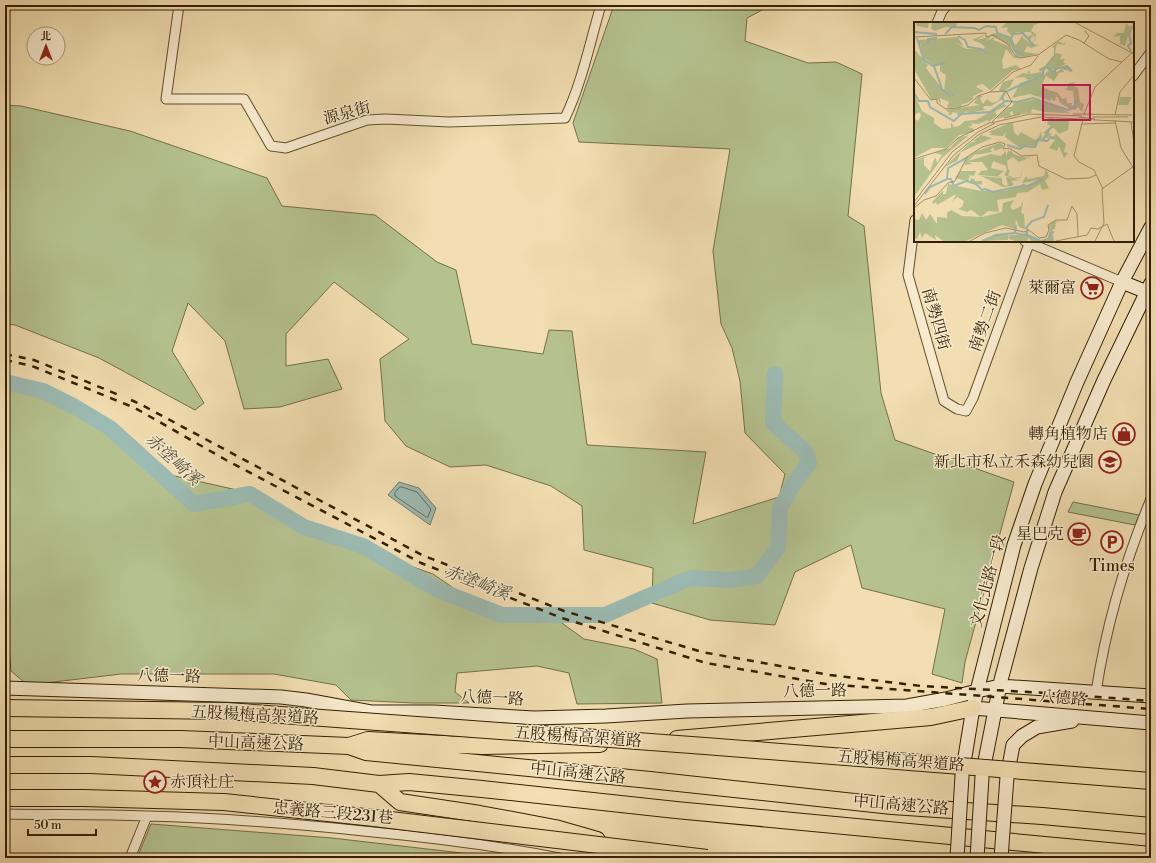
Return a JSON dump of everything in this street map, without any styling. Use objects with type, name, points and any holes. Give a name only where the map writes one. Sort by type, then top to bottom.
[{"type":"highway","name":"五股楊梅高架道路","points":[[5,708],[227,711],[1151,781]]},
{"type":"highway","points":[[349,746],[368,740],[482,746],[627,743],[930,717],[973,708]]},
{"type":"highway","name":"中山高速公路","points":[[5,738],[182,739],[349,746],[366,752],[892,806],[1042,816],[1151,826]]},
{"type":"highway","name":"中山高速公路","points":[[5,765],[91,765],[312,776],[379,784],[409,782],[676,810],[1083,850],[1151,855]]},
{"type":"highway","points":[[379,784],[400,802],[480,814],[555,828],[657,858]]},
{"type":"highway","points":[[5,798],[83,798],[224,802],[382,819],[707,858]]},
{"type":"highway","points":[[1083,850],[1102,858]]},
{"type":"street","name":"源泉街","points":[[178,5],[166,99],[244,99],[271,146],[286,148],[367,120],[386,119],[449,122],[565,118],[586,58],[601,5]]},
{"type":"street","points":[[937,22],[942,11],[947,5]]},
{"type":"street","points":[[1134,75],[1151,52]]},
{"type":"street","name":"文化北路一段","points":[[958,858],[962,776],[973,708],[1014,545],[1035,484],[1077,382],[1122,282],[1151,227]]},
{"type":"street","name":"南勢四街","points":[[914,228],[908,275],[944,401],[957,409],[966,410]]},
{"type":"street","name":"南勢二街","points":[[966,410],[973,398],[1028,242]]},
{"type":"street","points":[[977,858],[982,777],[1000,686],[1031,568],[1055,492],[1104,380],[1150,289],[1122,282],[1030,242]]},
{"type":"street","points":[[1096,692],[1105,642],[1119,588],[1141,524],[1148,515],[1151,499]]},
{"type":"street","name":"八德路","points":[[977,691],[1000,686],[1151,696]]},
{"type":"street","name":"八德一路","points":[[5,688],[281,697],[306,700],[358,711],[434,712],[534,718],[606,716],[687,711],[908,706],[946,699],[977,691]]},
{"type":"street","name":"八德路","points":[[973,708],[1151,723]]},
{"type":"street","points":[[1001,858],[1007,777],[1013,745],[1022,736],[1037,727],[1089,717]]},
{"type":"street","name":"忠義路三段231巷","points":[[5,814],[147,816],[248,821],[427,838],[510,849],[559,858]]},
{"type":"street","points":[[130,858],[147,816]]},
{"type":"green space","points":[[614,5],[765,5],[764,9],[747,18],[745,41],[808,63],[836,62],[862,74],[848,216],[864,226],[881,393],[895,440],[1014,482],[965,662],[962,683],[932,674],[945,609],[862,588],[851,545],[795,572],[775,625],[710,620],[652,603],[653,568],[584,550],[582,506],[551,486],[486,465],[450,467],[406,446],[385,421],[380,359],[409,339],[334,282],[286,334],[286,366],[328,359],[342,389],[280,407],[244,409],[225,341],[188,303],[172,351],[204,403],[195,410],[99,358],[15,325],[5,324],[5,105],[21,106],[130,131],[267,178],[282,206],[375,215],[437,262],[456,270],[472,344],[543,354],[549,330],[572,331],[587,445],[706,452],[693,524],[779,497],[785,474],[745,433],[740,381],[732,348],[721,324],[713,251],[730,149],[579,142],[573,123]]},
{"type":"green space","points":[[5,386],[71,403],[166,474],[237,490],[354,546],[433,574],[497,618],[548,613],[584,639],[634,649],[657,659],[662,703],[577,704],[569,673],[537,666],[457,673],[455,692],[469,703],[414,703],[351,700],[336,685],[274,674],[121,674],[45,683],[24,682],[11,671],[9,647],[5,646]]},
{"type":"green space","points":[[1073,502],[1139,515],[1135,525],[1068,512]]},
{"type":"green space","points":[[151,824],[332,838],[505,858],[137,858]]},
{"type":"water","points":[[399,482],[419,488],[436,508],[430,525],[388,495]]},
{"type":"waterway","name":"赤塗崎溪","points":[[5,382],[43,391],[75,407],[110,428],[194,504],[250,494],[304,527],[363,546],[438,590],[502,615],[605,615],[690,578],[730,580],[757,576],[778,547],[780,508],[792,486],[809,463],[805,451],[773,423],[775,374]]},
{"type":"railway","points":[[5,354],[34,360],[119,395]]},
{"type":"railway","points":[[5,360],[32,366],[135,408],[226,460],[421,563],[562,618],[706,663],[826,684],[1151,709]]},
{"type":"railway","points":[[131,400],[422,555],[564,611],[702,652],[830,675],[921,686],[1047,693],[1151,701]]},
{"type":"place","name":"萊爾富","points":[[1092,288]]},
{"type":"place","name":"轉角植物店","points":[[1124,434]]},
{"type":"place","name":"新北市私立禾森幼兒園","points":[[1110,462]]},
{"type":"place","name":"星巴克","points":[[1079,534]]},
{"type":"place","name":"Times","points":[[1112,542]]},
{"type":"place","name":"赤頂社庄","points":[[155,782]]}]
